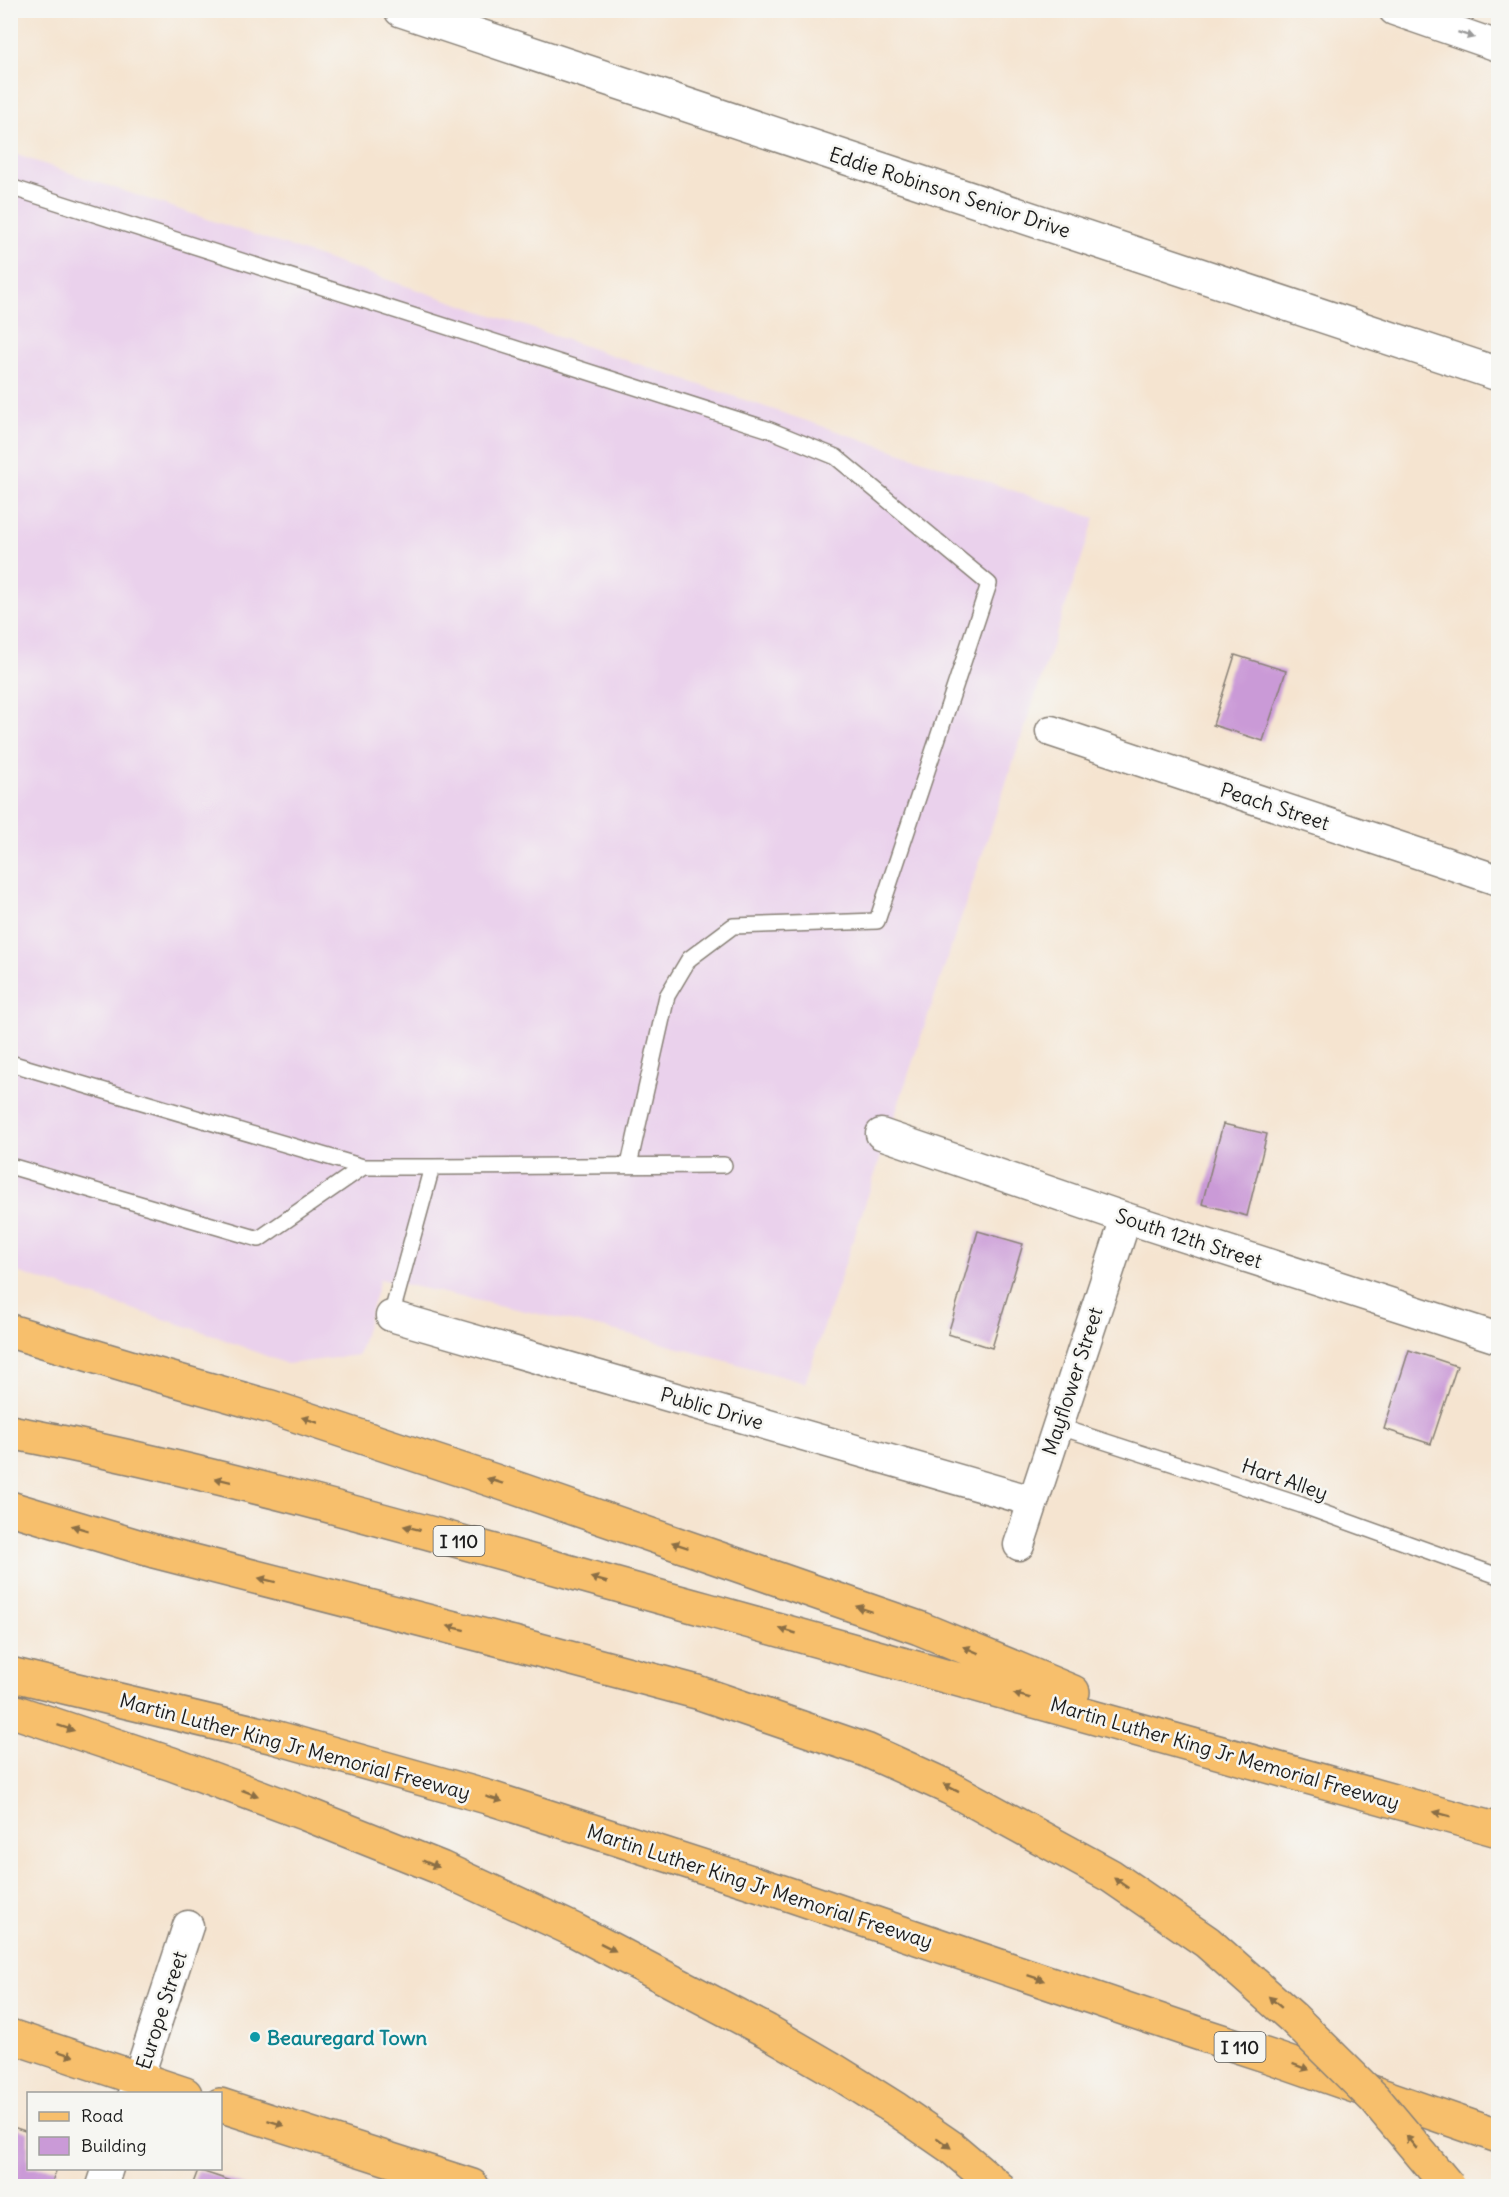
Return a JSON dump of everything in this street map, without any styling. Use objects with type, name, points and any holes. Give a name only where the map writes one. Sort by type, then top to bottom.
[{"type":"main road","points":[[10,1330],[140,1371],[282,1410],[504,1484],[919,1628],[1199,1745]]},
{"type":"main road","name":"Martin Luther King Jr Memorial Freeway","points":[[10,1432],[92,1448],[407,1526],[1498,1830]]},
{"type":"main road","points":[[10,1508],[154,1551],[697,1692],[866,1750],[960,1793],[1111,1876],[1207,1942],[1293,2018],[1375,2099],[1448,2187]]},
{"type":"main road","name":"Martin Luther King Jr Memorial Freeway","points":[[10,1674],[274,1737],[488,1797],[634,1842],[1271,2056],[1498,2136]]},
{"type":"main road","points":[[10,1710],[172,1764],[306,1814],[441,1868],[574,1930],[767,2031],[897,2109],[951,2147],[998,2187]]},
{"type":"main road","points":[[10,2036],[136,2086],[173,2092]]},
{"type":"main road","points":[[222,2106],[472,2187]]},
{"type":"street","name":"Eddie Robinson Senior Drive","points":[[401,10],[1498,374]]},
{"type":"street","points":[[1394,10],[1498,45]]},
{"type":"street","name":"Peach Street","points":[[1052,731],[1498,880]]},
{"type":"street","name":"South 12th Street","points":[[881,1134],[1126,1218],[1498,1338]]},
{"type":"street","name":"Mayflower Street","points":[[1019,1545],[1126,1218]]},
{"type":"street","name":"Public Drive","points":[[391,1316],[1032,1500]]},
{"type":"street","name":"Europe Street","points":[[136,2086],[188,1926]]},
{"type":"street","points":[[102,2187],[108,2170]]},
{"type":"lane","points":[[10,187],[781,434],[836,457],[989,584],[877,921],[733,926],[689,959],[667,996],[629,1166]]},
{"type":"lane","points":[[10,1063],[363,1167],[724,1165]]},
{"type":"lane","points":[[10,1166],[259,1239],[363,1167]]},
{"type":"lane","points":[[391,1316],[432,1167]]},
{"type":"lane","name":"Hart Alley","points":[[1057,1426],[1301,1505],[1498,1576]]},
{"type":"shaded area","points":[[11,153],[1095,518],[805,1383],[625,1333],[380,1279],[358,1355],[287,1364],[207,1333],[11,1270]]},
{"type":"building","points":[[1235,655],[1286,671],[1263,741],[1213,725]]},
{"type":"building","points":[[1223,1124],[1267,1134],[1247,1216],[1202,1204]]},
{"type":"building","points":[[978,1231],[1023,1244],[992,1348],[948,1334]]},
{"type":"building","points":[[1409,1350],[1457,1366],[1431,1444],[1384,1429]]},
{"type":"building","points":[[10,2126],[27,2132],[27,2170],[56,2170],[51,2186],[10,2186]]},
{"type":"building","points":[[198,2170],[246,2186],[192,2186]]},
{"type":"place","name":"Beauregard Town","points":[[255,2037]]}]
